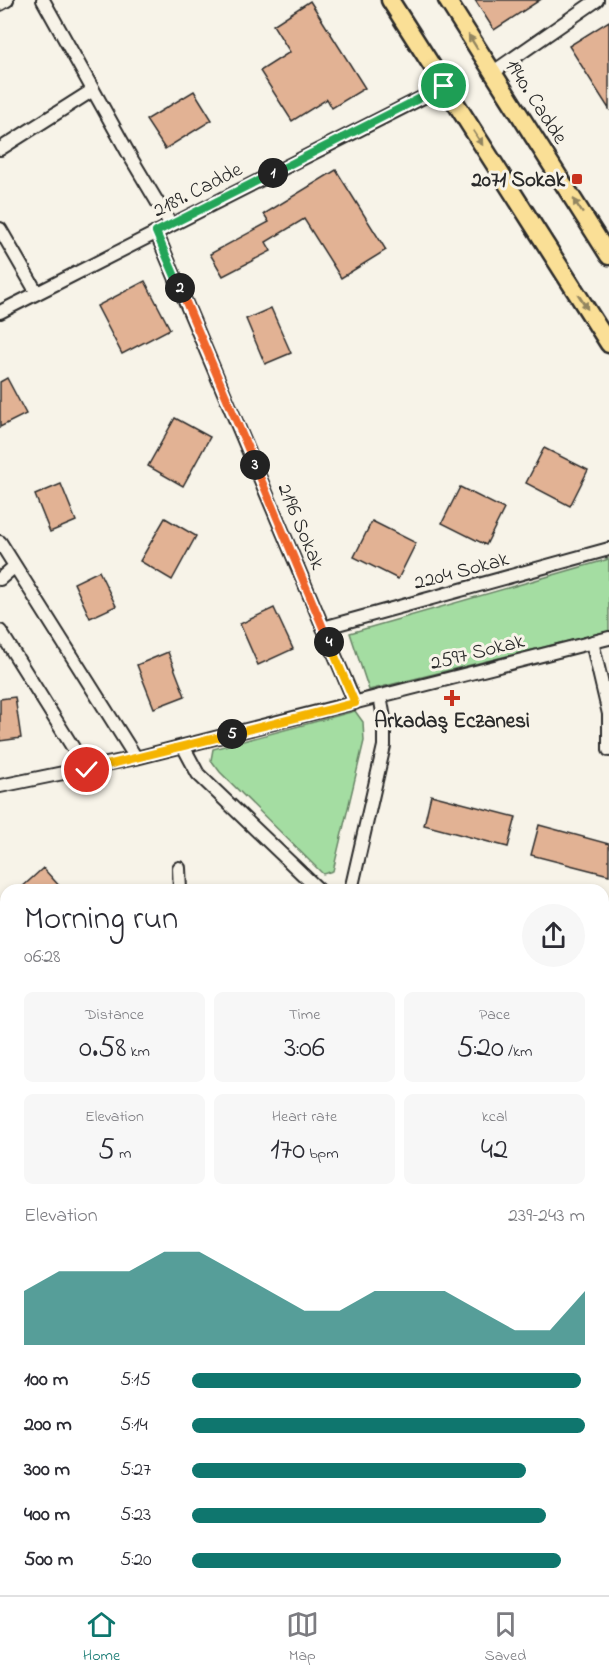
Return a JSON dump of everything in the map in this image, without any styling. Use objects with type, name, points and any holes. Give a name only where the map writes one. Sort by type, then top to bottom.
[{"type":"main road","points":[[390,0],[609,344]]},
{"type":"main road","name":"1940. Cadde","points":[[447,0],[609,256]]},
{"type":"street","points":[[0,4],[7,0]]},
{"type":"street","points":[[43,0],[171,225]]},
{"type":"street","points":[[492,73],[597,0]]},
{"type":"street","name":"2189. Cadde","points":[[0,312],[444,86]]},
{"type":"street","points":[[0,149],[93,90]]},
{"type":"street","points":[[0,229],[37,293]]},
{"type":"street","name":"2196 Sokak","points":[[156,232],[355,703]]},
{"type":"street","points":[[0,542],[136,758]]},
{"type":"street","name":"2204 Sokak","points":[[323,628],[609,549]]},
{"type":"street","points":[[0,579],[15,566]]},
{"type":"street","points":[[0,631],[87,770]]},
{"type":"street","name":"2597 Sokak","points":[[2,788],[136,758],[609,638]]},
{"type":"street","points":[[592,642],[608,708],[609,750]]},
{"type":"street","points":[[352,884],[384,746],[381,696]]},
{"type":"street","points":[[183,746],[198,774],[313,884]]},
{"type":"street","points":[[179,868],[180,884]]},
{"type":"green space","points":[[609,559],[609,631],[369,690],[350,633]]},
{"type":"green space","points":[[355,711],[363,722],[364,741],[333,871],[323,874],[220,772],[211,760],[213,749]]},
{"type":"building","points":[[475,0],[540,0],[494,30]]},
{"type":"building","points":[[310,1],[365,88],[332,108],[327,99],[292,121],[260,71],[290,52],[273,25]]},
{"type":"building","points":[[609,21],[609,109],[569,46]]},
{"type":"building","points":[[194,91],[212,120],[165,149],[146,120]]},
{"type":"building","points":[[336,170],[386,250],[341,278],[304,219],[266,242],[271,251],[223,276],[210,254],[269,222],[264,214]]},
{"type":"building","points":[[145,281],[170,329],[122,354],[97,306]]},
{"type":"building","points":[[271,308],[291,353],[265,364],[246,319]]},
{"type":"building","points":[[7,378],[26,414],[0,427],[0,382]]},
{"type":"building","points":[[175,418],[210,437],[183,486],[148,466]]},
{"type":"building","points":[[544,448],[588,470],[570,506],[526,483]]},
{"type":"building","points":[[61,484],[76,521],[50,532],[35,495]]},
{"type":"building","points":[[460,487],[504,509],[486,545],[442,523]]},
{"type":"building","points":[[165,518],[196,536],[172,580],[140,561]]},
{"type":"building","points":[[372,521],[416,543],[398,579],[354,557]]},
{"type":"building","points":[[99,571],[116,606],[90,618],[74,583]]},
{"type":"building","points":[[274,608],[293,649],[258,665],[240,624]]},
{"type":"building","points":[[168,652],[185,696],[154,708],[137,665]]},
{"type":"building","points":[[15,697],[21,738],[0,741],[0,699]]},
{"type":"building","points":[[431,795],[516,817],[508,847],[424,825]]},
{"type":"building","points":[[539,825],[609,844],[609,875],[531,855]]},
{"type":"building","points":[[43,868],[58,884],[26,884]]},
{"type":"place","name":"2071 Sokak","points":[[577,179]]},
{"type":"place","name":"Arkadaş Eczanesi","points":[[452,698]]},
{"type":"route","points":[[87,770],[355,703],[156,232],[444,86]]}]
